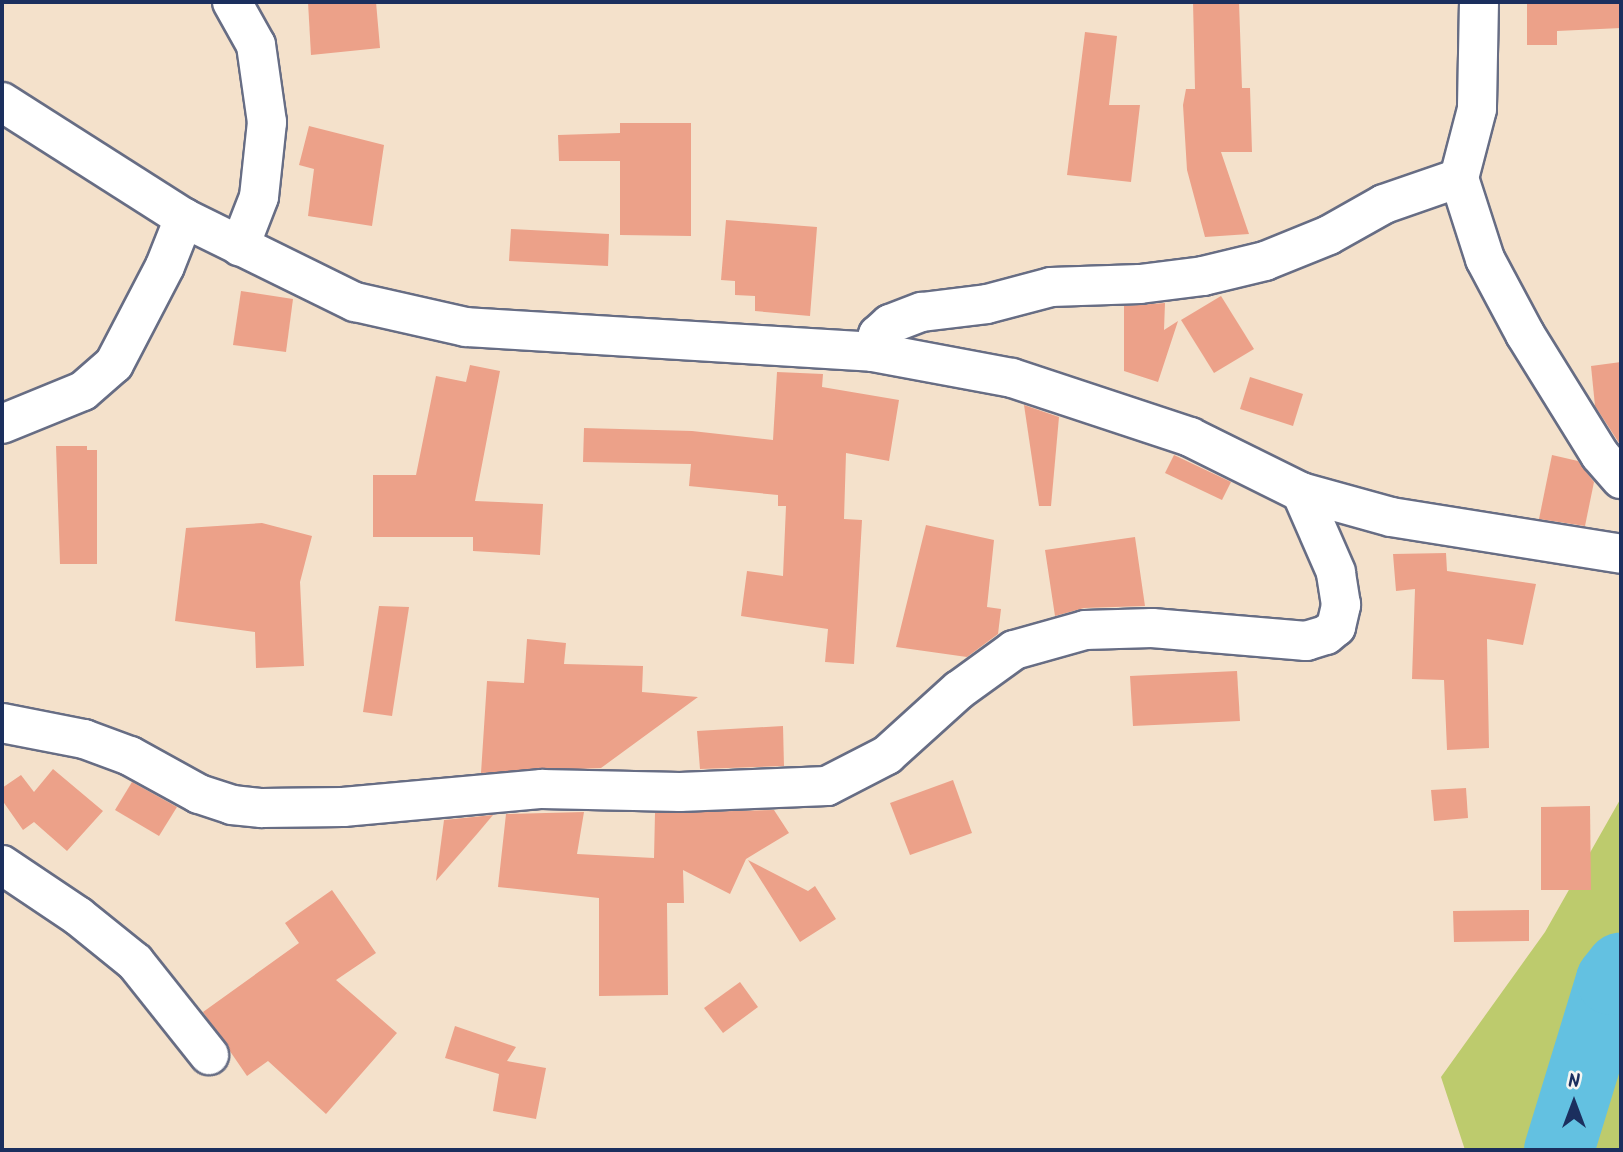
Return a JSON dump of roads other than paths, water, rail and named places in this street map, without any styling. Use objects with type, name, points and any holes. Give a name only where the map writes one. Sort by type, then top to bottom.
[{"type":"street","points":[[232,2],[256,45],[267,122],[259,197],[240,246]]},
{"type":"street","points":[[1479,2],[1477,109],[1459,178],[1485,259],[1519,324],[1600,455],[1621,479]]},
{"type":"street","points":[[2,102],[184,218],[355,302],[466,327],[873,352],[1012,378],[1190,437],[1301,492],[1391,517],[1621,554]]},
{"type":"street","points":[[873,352],[878,335],[890,324],[922,312],[986,303],[1051,288],[1203,276],[1265,261],[1329,235],[1384,204],[1459,178]]},
{"type":"street","points":[[2,424],[83,391],[114,364],[165,266],[184,218]]},
{"type":"street","points":[[2,723],[84,739],[130,756],[199,794],[252,807],[343,807],[542,789],[680,793],[827,786],[887,755],[959,690],[1014,650],[1085,630],[1152,628],[1306,641],[1326,635],[1336,627],[1342,605],[1336,572],[1301,492]]},
{"type":"street","points":[[2,865],[78,916],[135,962],[209,1055]]},
{"type":"waterway","points":[[1559,1150],[1611,980],[1621,967]]}]
